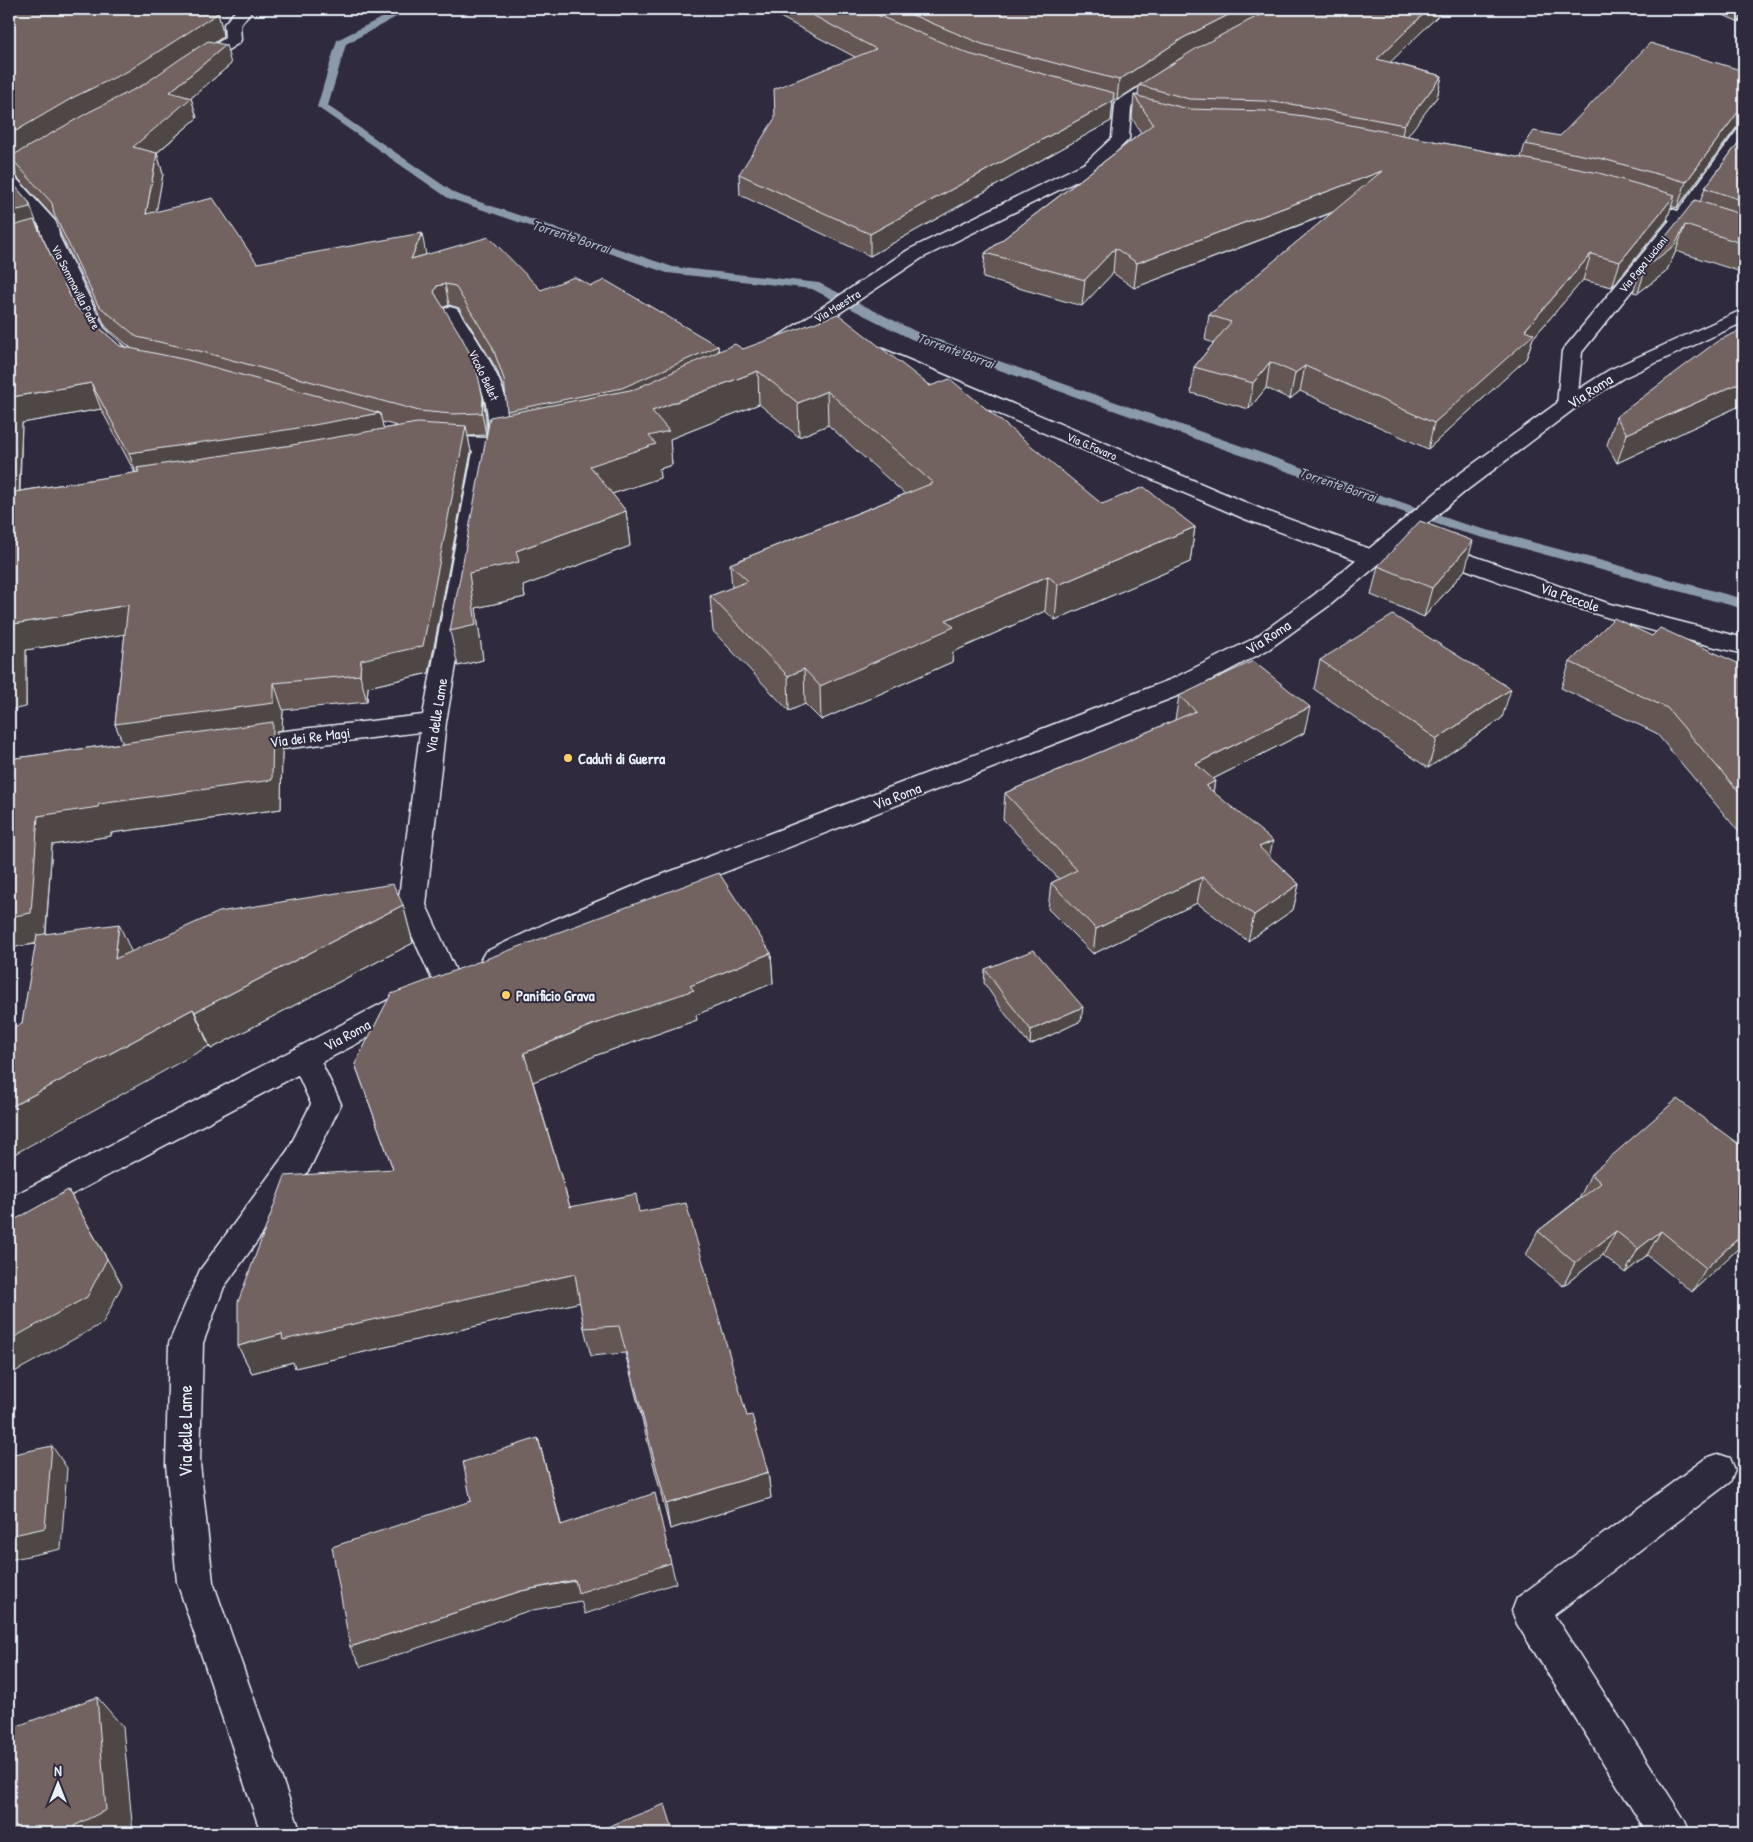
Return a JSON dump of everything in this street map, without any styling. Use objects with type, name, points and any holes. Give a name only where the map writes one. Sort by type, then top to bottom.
[{"type":"street","points":[[178,74],[233,40],[232,24],[245,9]]},
{"type":"street","points":[[1122,110],[1123,105],[1180,69]]},
{"type":"street","points":[[1104,104],[1140,114]]},
{"type":"street","name":"Via Maestra","points":[[764,355],[915,254],[1091,167],[1120,139],[1122,110]]},
{"type":"street","name":"Via Papa Luciani","points":[[1567,405],[1572,351],[1682,217],[1744,133]]},
{"type":"street","name":"Via Sommavilla Padre","points":[[11,174],[49,225],[42,238],[96,331],[129,360]]},
{"type":"street","points":[[1621,199],[1744,238]]},
{"type":"street","name":"Via G.Favaro","points":[[828,312],[846,334],[913,370],[1252,514],[1373,558]]},
{"type":"street","name":"Vicolo Bellet","points":[[450,313],[469,343],[496,397],[500,410],[492,444]]},
{"type":"street","name":"Via Roma","points":[[9,1213],[447,982],[559,929],[661,886],[1088,723],[1180,685],[1260,644],[1322,600],[1459,485],[1567,405],[1616,374],[1744,315]]},
{"type":"street","points":[[416,441],[492,444],[536,436]]},
{"type":"street","name":"Via delle Lame","points":[[447,982],[412,905],[434,722],[481,461],[492,444]]},
{"type":"street","name":"Via Peccole","points":[[1404,530],[1472,564],[1602,609],[1744,646]]},
{"type":"street","name":"Via dei Re Magi","points":[[224,748],[434,722]]},
{"type":"street","name":"Via delle Lame","points":[[281,1833],[195,1582],[183,1464],[186,1342],[211,1280],[299,1159],[326,1104],[305,1057]]},
{"type":"street","points":[[1670,1833],[1530,1611],[1718,1470]]},
{"type":"building","points":[[15,9],[217,9],[217,14],[128,71],[74,97],[9,135],[9,12]]},
{"type":"building","points":[[801,9],[866,9],[969,54],[1114,93],[1113,101],[870,234],[739,174],[775,118],[774,89],[876,49]]},
{"type":"building","points":[[898,9],[1240,9],[1183,38],[1119,80],[982,44]]},
{"type":"building","points":[[1274,9],[1429,9],[1377,59],[1442,76],[1404,125],[1304,106],[1264,101],[1189,99],[1139,85],[1197,48]]},
{"type":"building","points":[[208,41],[226,45],[170,92],[191,98],[133,147],[157,153],[146,214],[213,198],[257,263],[422,233],[411,259],[489,237],[541,290],[574,277],[591,286],[605,280],[718,346],[622,388],[507,411],[504,379],[492,346],[455,286],[445,284],[437,286],[434,292],[461,336],[476,366],[483,398],[482,413],[452,414],[419,411],[199,351],[137,337],[98,305],[54,214],[52,203],[10,157],[89,112],[143,85]]},
{"type":"building","points":[[1650,43],[1744,71],[1744,104],[1686,182],[1603,159],[1525,144],[1534,131],[1560,136]]},
{"type":"building","points":[[1134,95],[1188,109],[1265,111],[1304,116],[1599,173],[1675,195],[1620,262],[1591,254],[1525,330],[1534,334],[1434,423],[1305,366],[1295,373],[1270,362],[1253,383],[1194,367],[1231,322],[1209,315],[1382,171],[1137,263],[1115,248],[1085,280],[985,253],[1153,124]]},
{"type":"building","points":[[1744,135],[1744,201],[1705,188]]},
{"type":"building","points":[[9,179],[29,202],[30,207],[9,212]]},
{"type":"building","points":[[1695,200],[1744,215],[1744,244],[1685,225],[1675,245],[1646,267],[1642,266]]},
{"type":"building","points":[[34,220],[75,306],[120,346],[187,360],[380,413],[292,429],[129,453],[91,383],[12,397],[9,465],[9,227]]},
{"type":"building","points":[[838,314],[930,386],[950,379],[1102,504],[1144,487],[1195,527],[1058,585],[1048,576],[946,620],[954,627],[820,686],[804,669],[788,676],[710,596],[748,581],[730,564],[933,483],[827,391],[798,403],[758,371],[652,411],[669,431],[649,436],[656,444],[590,466],[626,511],[516,551],[519,562],[469,573],[476,625],[450,631],[490,417],[635,389],[735,344],[743,349]]},
{"type":"building","points":[[1744,329],[1744,381],[1627,434],[1616,417],[1719,340]]},
{"type":"building","points":[[417,423],[466,426],[423,646],[361,660],[360,675],[274,683],[274,703],[115,724],[128,605],[14,624],[14,680],[9,681],[9,493],[139,472],[137,468],[292,445]]},
{"type":"building","points":[[1420,521],[1473,541],[1432,588],[1378,566]]},
{"type":"building","points":[[1393,615],[1511,689],[1437,739],[1320,660]]},
{"type":"building","points":[[1614,618],[1652,636],[1660,628],[1744,666],[1744,706],[1737,714],[1744,722],[1744,798],[1667,708],[1570,662]]},
{"type":"building","points":[[1253,661],[1310,707],[1196,764],[1215,781],[1206,786],[1273,841],[1259,847],[1299,884],[1254,915],[1202,877],[1096,929],[1051,883],[1077,870],[1005,793],[1196,711],[1179,696]]},
{"type":"building","points":[[273,722],[272,780],[99,804],[98,807],[38,816],[31,913],[9,917],[9,759]]},
{"type":"building","points":[[719,873],[771,953],[690,986],[694,990],[592,1025],[524,1053],[570,1207],[636,1194],[639,1212],[686,1203],[747,1416],[752,1415],[768,1472],[666,1504],[619,1326],[584,1328],[575,1274],[283,1340],[282,1334],[238,1346],[238,1302],[285,1176],[393,1169],[355,1064],[391,994]]},
{"type":"building","points":[[393,884],[403,905],[195,1012],[193,1009],[9,1108],[9,1030],[22,1023],[37,935],[119,924],[115,959],[219,912]]},
{"type":"building","points":[[1034,950],[1083,1007],[1031,1030],[985,969]]},
{"type":"building","points":[[1677,1099],[1744,1148],[1744,1233],[1706,1268],[1661,1231],[1638,1249],[1616,1231],[1575,1263],[1538,1231],[1601,1183],[1591,1174]]},
{"type":"building","points":[[68,1190],[107,1259],[87,1297],[9,1340],[9,1223]]},
{"type":"building","points":[[538,1438],[561,1525],[655,1493],[671,1563],[578,1593],[575,1580],[521,1591],[350,1647],[332,1547],[471,1501],[463,1462]]},
{"type":"building","points":[[52,1446],[45,1528],[9,1536],[9,1455]]},
{"type":"building","points":[[97,1697],[106,1810],[74,1826],[74,1833],[9,1833],[9,1729]]},
{"type":"building","points":[[665,1804],[674,1833],[592,1833]]},
{"type":"waterway","name":"Torrente Borrai","points":[[406,9],[341,42],[322,107],[452,196],[671,270],[815,286],[915,336],[1456,526],[1744,604]]},
{"type":"place","name":"Caduti di Guerra","points":[[568,758]]},
{"type":"place","name":"Panificio Grava","points":[[506,995]]}]
